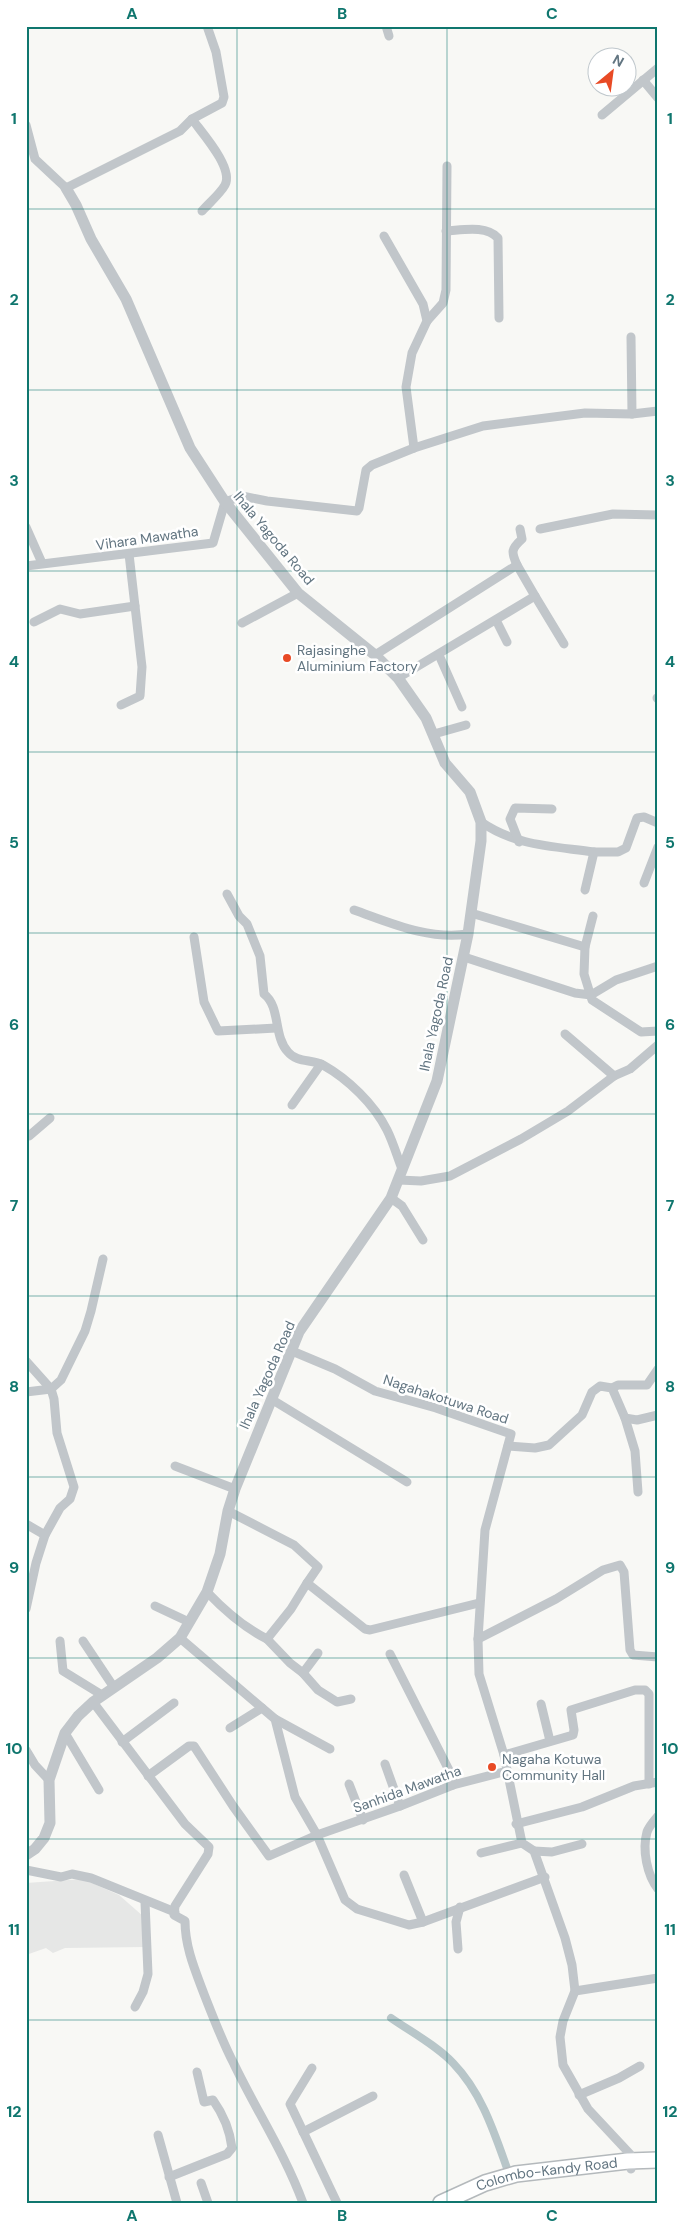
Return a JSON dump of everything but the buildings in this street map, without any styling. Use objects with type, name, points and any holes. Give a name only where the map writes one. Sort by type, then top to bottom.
[{"type":"highway","name":"Colombo-Kandy Road","points":[[441,2203],[523,2173],[631,2165],[658,2160]]},
{"type":"highway","name":"Colombo-Kandy Road","points":[[631,2165],[658,2167]]},
{"type":"highway","name":"Colombo-Kandy Road","points":[[458,2203],[478,2190]]},
{"type":"street","points":[[26,125],[35,159],[66,188],[180,131],[192,119],[222,103],[224,97],[216,52],[207,26]]},
{"type":"street","points":[[602,115],[658,68]]},
{"type":"street","points":[[643,80],[658,98]]},
{"type":"street","points":[[192,119],[212,148],[223,160],[226,171],[226,184],[202,212]]},
{"type":"street","points":[[26,164],[35,159]]},
{"type":"street","points":[[414,448],[406,387],[412,353],[427,321],[443,303],[446,290],[447,166]]},
{"type":"street","name":"Ihala Yagoda Road","points":[[26,1855],[44,1838],[50,1822],[49,1780],[65,1733],[78,1716],[97,1698],[157,1658],[180,1638],[206,1592],[220,1554],[228,1512],[235,1489],[299,1332],[391,1198],[437,1081],[464,956],[481,841],[481,822],[470,792],[446,763],[426,718],[398,678],[375,656],[298,593],[224,502],[190,448],[126,299],[90,239],[76,205],[66,188]]},
{"type":"street","points":[[446,231],[485,230],[492,232],[498,238],[499,318]]},
{"type":"street","points":[[384,236],[423,304],[427,321]]},
{"type":"street","points":[[631,337],[632,414]]},
{"type":"street","points":[[224,502],[242,496],[267,501],[357,511],[360,508],[366,470],[372,464],[414,448],[483,426],[585,413],[632,414],[658,411]]},
{"type":"street","name":"Vihara Mawatha","points":[[26,566],[42,563],[72,562],[213,543],[224,502]]},
{"type":"street","points":[[540,529],[613,514],[658,515]]},
{"type":"street","points":[[26,526],[42,563]]},
{"type":"street","points":[[520,529],[522,539],[513,547],[511,553],[564,644]]},
{"type":"street","points":[[121,705],[140,696],[142,667],[129,554]]},
{"type":"street","points":[[375,656],[517,565]]},
{"type":"street","points":[[242,623],[298,593]]},
{"type":"street","points":[[398,678],[535,596]]},
{"type":"street","points":[[34,622],[60,610],[80,614],[135,606]]},
{"type":"street","points":[[496,620],[507,642]]},
{"type":"street","points":[[439,655],[462,707]]},
{"type":"street","points":[[434,734],[466,725]]},
{"type":"street","points":[[520,842],[510,819],[515,808],[552,809]]},
{"type":"street","points":[[481,822],[520,842],[594,852],[618,852],[626,848],[637,818],[644,817],[658,824]]},
{"type":"street","points":[[644,883],[658,847]]},
{"type":"street","points":[[585,890],[594,852]]},
{"type":"street","points":[[227,894],[239,916],[247,924],[260,956],[264,994],[269,998],[274,1010],[276,1028],[287,1052],[298,1059],[321,1064],[339,1075],[374,1110],[387,1129],[401,1174],[421,1182],[450,1176],[521,1139],[568,1111],[614,1076],[630,1069],[658,1045]]},
{"type":"street","points":[[354,910],[421,933],[456,936],[468,934]]},
{"type":"street","points":[[471,913],[586,947]]},
{"type":"street","points":[[593,916],[586,947],[584,974],[592,1000],[641,1032],[658,1031]]},
{"type":"street","points":[[194,937],[204,1002],[218,1031],[276,1028]]},
{"type":"street","points":[[464,956],[575,993],[591,995],[616,980],[658,966]]},
{"type":"street","points":[[565,1034],[614,1076]]},
{"type":"street","points":[[292,1105],[321,1064]]},
{"type":"street","points":[[28,1138],[50,1118]]},
{"type":"street","points":[[26,1126],[28,1138]]},
{"type":"street","points":[[391,1198],[402,1206],[422,1240]]},
{"type":"street","points":[[26,1392],[51,1389],[60,1380],[85,1331],[92,1311],[102,1259]]},
{"type":"street","name":"Nagahakotuwa Road","points":[[292,1351],[335,1369],[375,1391],[436,1408],[511,1434],[485,1530],[478,1640],[479,1674],[504,1755],[516,1824],[522,1843]]},
{"type":"street","points":[[26,1362],[51,1389],[54,1399],[56,1433],[74,1487],[70,1499],[60,1508],[45,1535],[36,1563],[26,1609]]},
{"type":"street","points":[[508,1446],[535,1448],[549,1445],[582,1415],[592,1392],[600,1386],[612,1388],[618,1385],[646,1385],[658,1369]]},
{"type":"street","points":[[612,1388],[625,1418],[634,1451],[638,1492]]},
{"type":"street","points":[[271,1399],[407,1482]]},
{"type":"street","points":[[625,1418],[637,1420],[658,1415]]},
{"type":"street","points":[[175,1466],[235,1489]]},
{"type":"street","points":[[228,1512],[294,1545],[318,1566],[292,1609],[267,1639]]},
{"type":"street","points":[[26,1524],[45,1535]]},
{"type":"street","points":[[478,1640],[556,1599],[603,1570],[620,1565],[624,1572],[630,1650],[633,1655],[658,1657]]},
{"type":"street","points":[[307,1583],[354,1622],[370,1630],[479,1603]]},
{"type":"street","points":[[206,1592],[228,1614],[252,1632],[267,1639],[318,1690],[337,1702],[351,1699]]},
{"type":"street","points":[[155,1606],[189,1622]]},
{"type":"street","points":[[180,1638],[275,1719],[330,1749]]},
{"type":"street","points":[[60,1641],[64,1671],[97,1698],[122,1742],[185,1824],[209,1847],[208,1854],[176,1906],[174,1915],[185,1921],[185,1934],[192,1962],[214,2020],[234,2064],[296,2182],[304,2203]]},
{"type":"street","points":[[84,1641],[113,1686]]},
{"type":"street","points":[[303,1673],[318,1654]]},
{"type":"street","points":[[390,1654],[453,1778],[453,1785]]},
{"type":"street","points":[[504,1755],[573,1735],[571,1710],[635,1690],[645,1690],[649,1694],[653,1783],[634,1786],[582,1807],[516,1824]]},
{"type":"street","points":[[122,1742],[174,1703]]},
{"type":"street","points":[[542,1704],[550,1741]]},
{"type":"street","points":[[230,1728],[262,1708]]},
{"type":"street","points":[[275,1719],[296,1797],[317,1835],[345,1900],[357,1909],[409,1925],[423,1922],[460,1906],[544,1877]]},
{"type":"street","points":[[65,1733],[98,1790]]},
{"type":"street","name":"Sanhida Mawatha","points":[[148,1776],[189,1746],[194,1746],[233,1806],[269,1856],[317,1835],[363,1820],[453,1785],[507,1771]]},
{"type":"street","points":[[26,1750],[49,1780]]},
{"type":"street","points":[[385,1764],[400,1806]]},
{"type":"street","points":[[349,1784],[363,1820]]},
{"type":"street","points":[[658,1816],[647,1830],[644,1850],[650,1874],[658,1889]]},
{"type":"street","points":[[481,1853],[522,1843],[534,1850],[552,1852],[582,1844]]},
{"type":"street","points":[[534,1850],[566,1938],[572,1965],[575,1991],[560,2037],[563,2065],[588,2109],[630,2154],[631,2165]]},
{"type":"street","points":[[26,1870],[61,1877],[72,1874],[91,1878],[145,1902],[175,1912]]},
{"type":"street","points":[[404,1875],[423,1922]]},
{"type":"street","points":[[135,2007],[143,1992],[148,1974],[145,1902]]},
{"type":"street","points":[[458,1949],[456,1922],[460,1906]]},
{"type":"street","points":[[575,1991],[658,1978]]},
{"type":"street","points":[[579,2095],[619,2078],[640,2066]]},
{"type":"street","points":[[312,2068],[290,2104],[336,2203]]},
{"type":"street","points":[[169,2176],[227,2154],[232,2148],[231,2138],[219,2108],[213,2100],[204,2102],[197,2072]]},
{"type":"street","points":[[303,2132],[373,2096]]},
{"type":"street","points":[[158,2135],[177,2203]]},
{"type":"street","points":[[201,2183],[208,2203]]},
{"type":"shaded area","points":[[83,1879],[119,1895],[144,1917],[145,1947],[65,1948],[53,1953],[46,1948],[26,1955],[26,1883]]},
{"type":"waterway","points":[[391,2018],[439,2050],[463,2075],[472,2087],[486,2114],[508,2171]]},
{"type":"place","name":"Rajasinghe Aluminium Factory","points":[[287,658]]},
{"type":"place","name":"Nagaha Kotuwa Community Hall","points":[[492,1767]]}]
